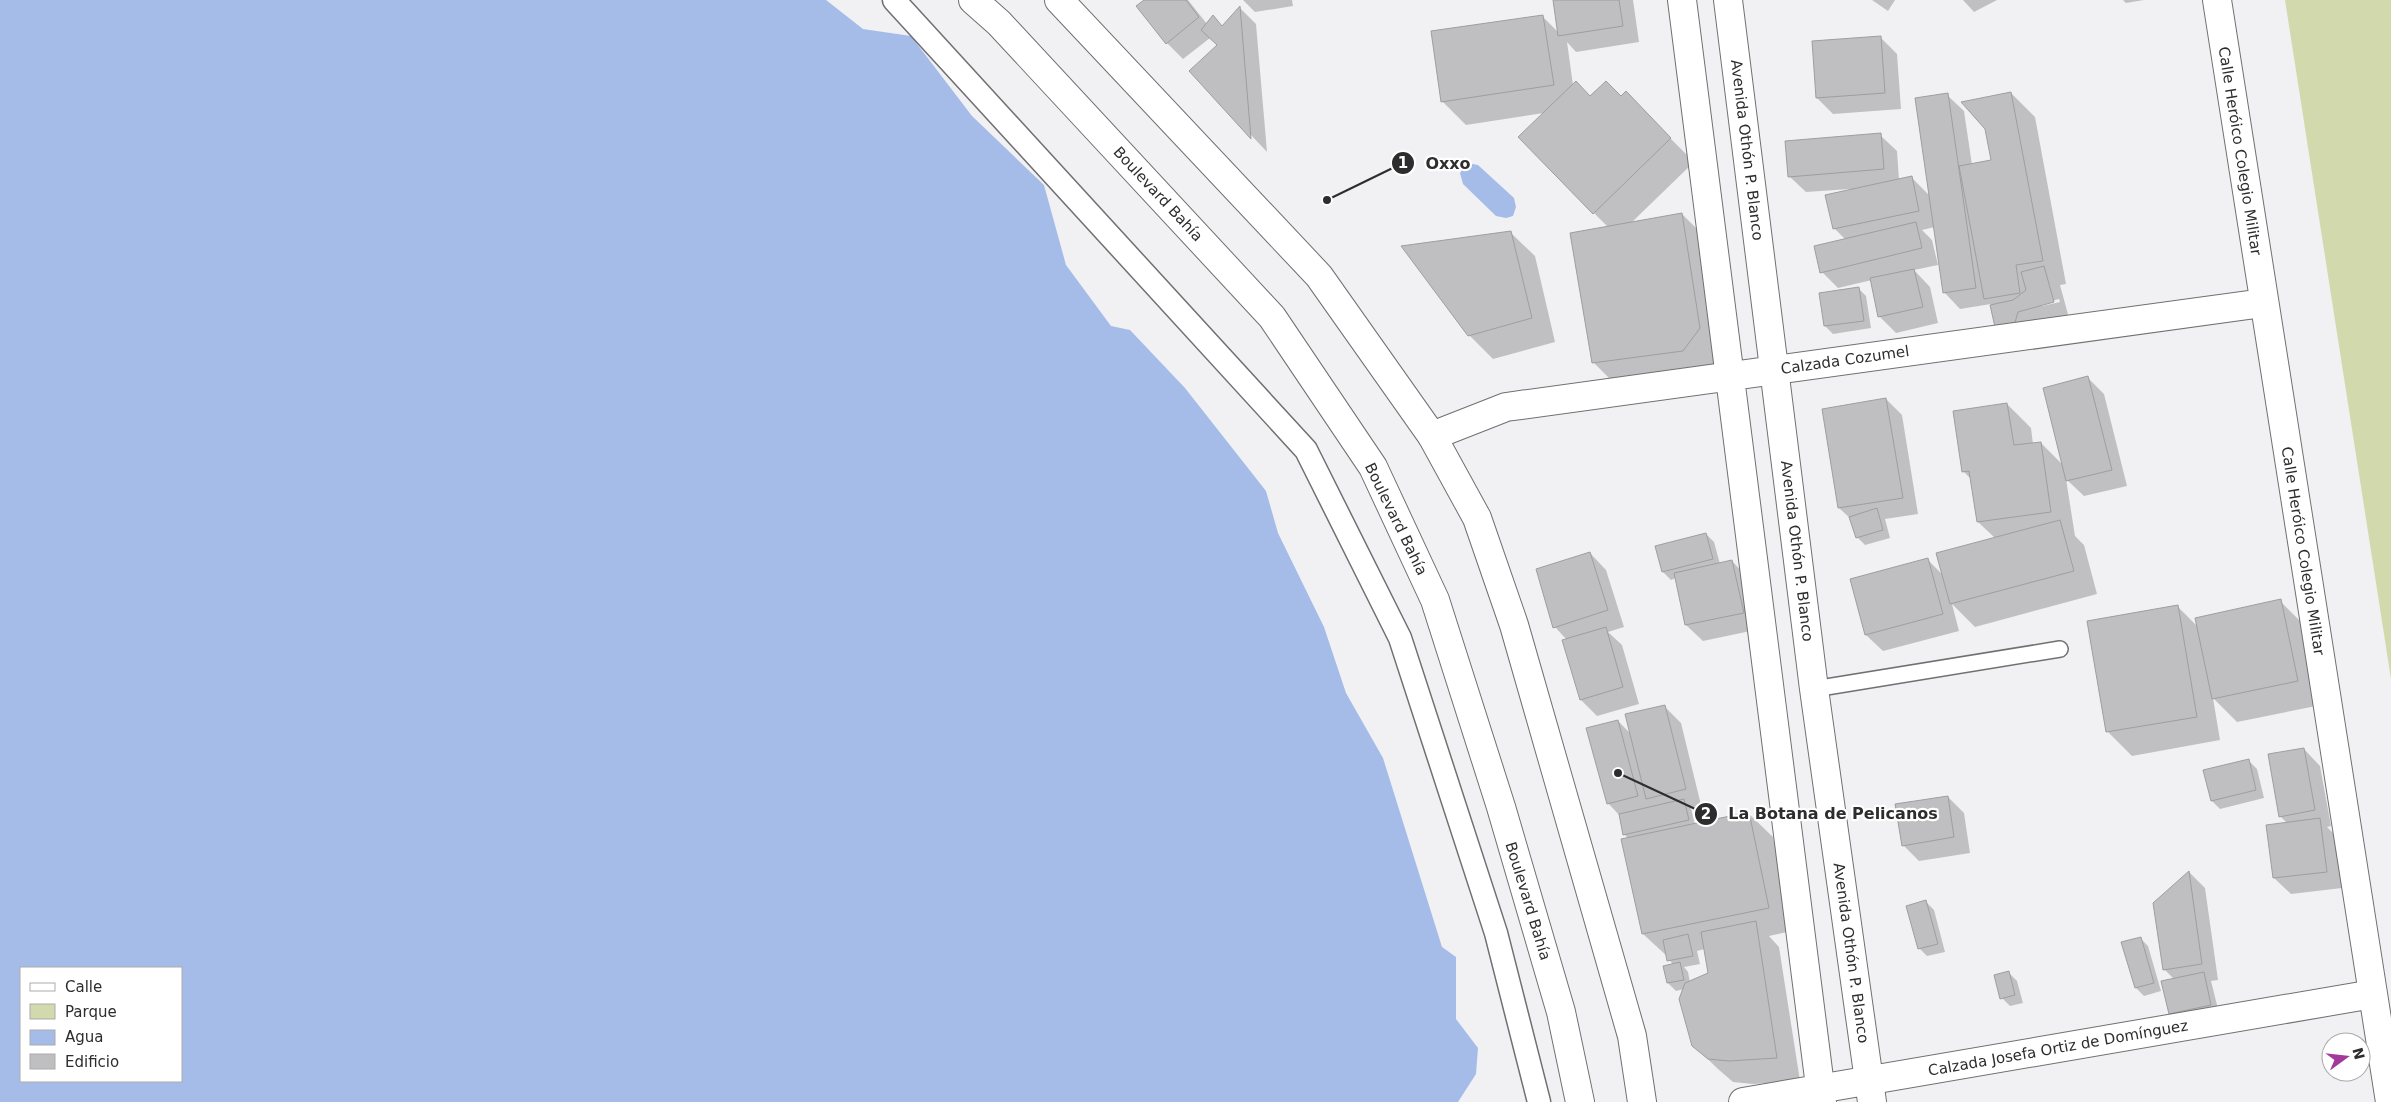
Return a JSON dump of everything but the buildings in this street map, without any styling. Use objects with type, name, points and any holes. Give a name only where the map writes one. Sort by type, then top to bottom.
[{"type":"street","points":[[894,0],[1306,450],[1400,638],[1496,933],[1539,1102]]},
{"type":"street","name":"Boulevard Bahía","points":[[973,0],[1000,23],[1272,317],[1373,466],[1435,600],[1500,807],[1561,1012],[1580,1102]]},
{"type":"street","points":[[1059,0],[1319,276],[1432,436],[1477,518],[1514,625],[1632,1036],[1642,1102]]},
{"type":"street","points":[[1682,0],[1821,1095]]},
{"type":"street","name":"Avenida Othón P. Blanco","points":[[1728,0],[1814,689],[1870,1091]]},
{"type":"street","name":"Calle Heróico Colegio Militar","points":[[2217,0],[2263,303],[2390,1102]]},
{"type":"street","name":"Calzada Cozumel","points":[[1432,436],[1506,407],[2263,303]]},
{"type":"street","points":[[1770,695],[1814,689]]},
{"type":"street","name":"Calzada Josefa Ortiz de Domínguez","points":[[1743,1102],[1870,1091],[2373,994]]},
{"type":"lane","points":[[1814,689],[2060,649]]},
{"type":"green space","points":[[2285,0],[2391,0],[2391,679]]},
{"type":"water","points":[[0,0],[826,0],[863,29],[911,36],[972,116],[1044,185],[1066,265],[1111,326],[1130,330],[1185,388],[1266,491],[1278,533],[1324,627],[1346,693],[1383,758],[1442,947],[1456,957],[1456,1019],[1478,1048],[1476,1074],[1458,1102],[0,1102]]},
{"type":"water","points":[[1467,163],[1478,165],[1514,198],[1516,207],[1513,216],[1506,218],[1496,216],[1463,184],[1460,173]]},
{"type":"place","name":"Oxxo","points":[[1327,200]]},
{"type":"place","name":"La Botana de Pelicanos","points":[[1618,773]]}]
